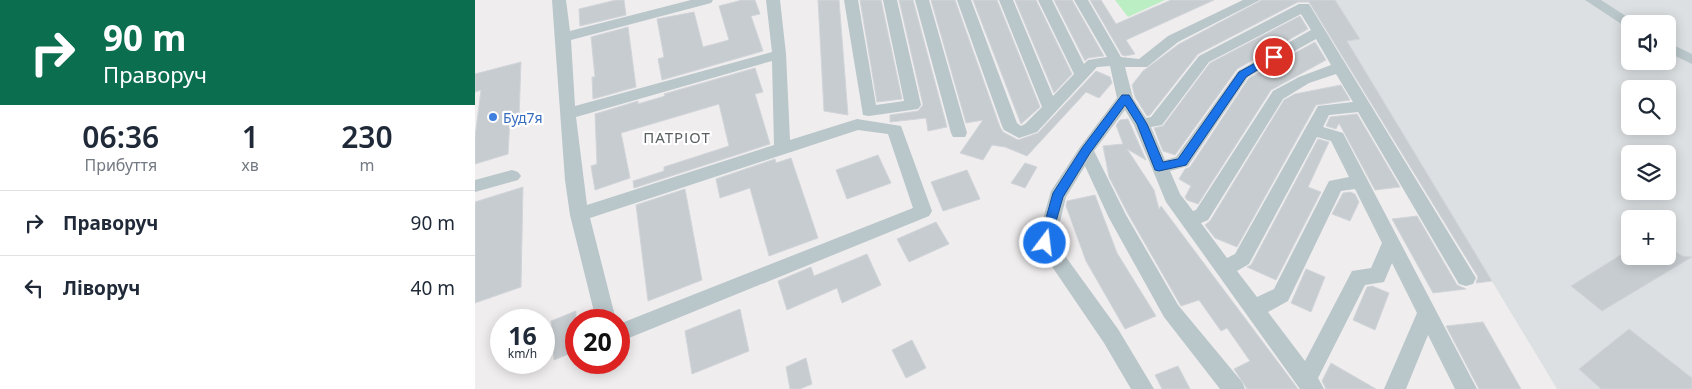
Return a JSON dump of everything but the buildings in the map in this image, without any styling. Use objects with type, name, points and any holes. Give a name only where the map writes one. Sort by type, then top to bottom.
[{"type":"lane","points":[[559,0],[565,37],[567,114],[579,215],[603,309]]},
{"type":"lane","points":[[565,37],[706,0]]},
{"type":"lane","points":[[773,0],[779,54],[782,147]]},
{"type":"lane","points":[[851,0],[869,111],[913,105],[890,0]]},
{"type":"lane","points":[[923,0],[959,132]]},
{"type":"lane","points":[[965,0],[1011,129],[1019,132],[1028,130],[1093,63],[1141,64],[1173,40],[1253,0]]},
{"type":"lane","points":[[1006,0],[1050,107]]},
{"type":"lane","points":[[1045,0],[1083,74]]},
{"type":"lane","points":[[1081,0],[1116,62],[1125,98],[1142,124],[1171,197],[1310,385],[1359,277],[1377,276],[1391,244]]},
{"type":"lane","points":[[1591,0],[1621,18]]},
{"type":"lane","points":[[1142,124],[1156,122],[1205,59],[1304,7],[1320,31],[1361,106],[1466,278]]},
{"type":"lane","points":[[1159,167],[1182,162],[1243,74],[1320,31]]},
{"type":"lane","points":[[1676,51],[1692,60]]},
{"type":"lane","points":[[567,114],[779,54]]},
{"type":"lane","points":[[1189,221],[1202,215],[1278,95],[1304,80],[1340,67]]},
{"type":"lane","points":[[1125,98],[1086,150],[1057,196],[1045,243],[1111,336],[1143,389]]},
{"type":"lane","points":[[1224,268],[1241,259],[1324,110],[1361,106]]},
{"type":"lane","points":[[579,215],[857,124],[895,130],[923,210],[630,329]]},
{"type":"lane","points":[[1313,130],[1337,137],[1466,389]]},
{"type":"lane","points":[[1086,150],[1118,218],[1171,311],[1233,389]]},
{"type":"lane","points":[[475,186],[512,176]]},
{"type":"lane","points":[[1254,309],[1281,295],[1335,186],[1360,182]]},
{"type":"lane","points":[[1395,389],[1427,312]]},
{"type":"shaded area","points":[[1335,0],[1692,0],[1692,389],[1557,389],[1347,41],[1360,39]]},
{"type":"green space","points":[[1115,0],[1165,0],[1128,17]]},
{"type":"place","name":"Буд7я","points":[[493,117]]},
{"type":"district","name":"ПАТРІОТ","points":[[677,137]]},
{"type":"route","points":[[1045,243],[1057,196],[1086,150],[1125,98],[1142,124],[1159,167],[1182,162],[1243,74],[1274,57]]}]
